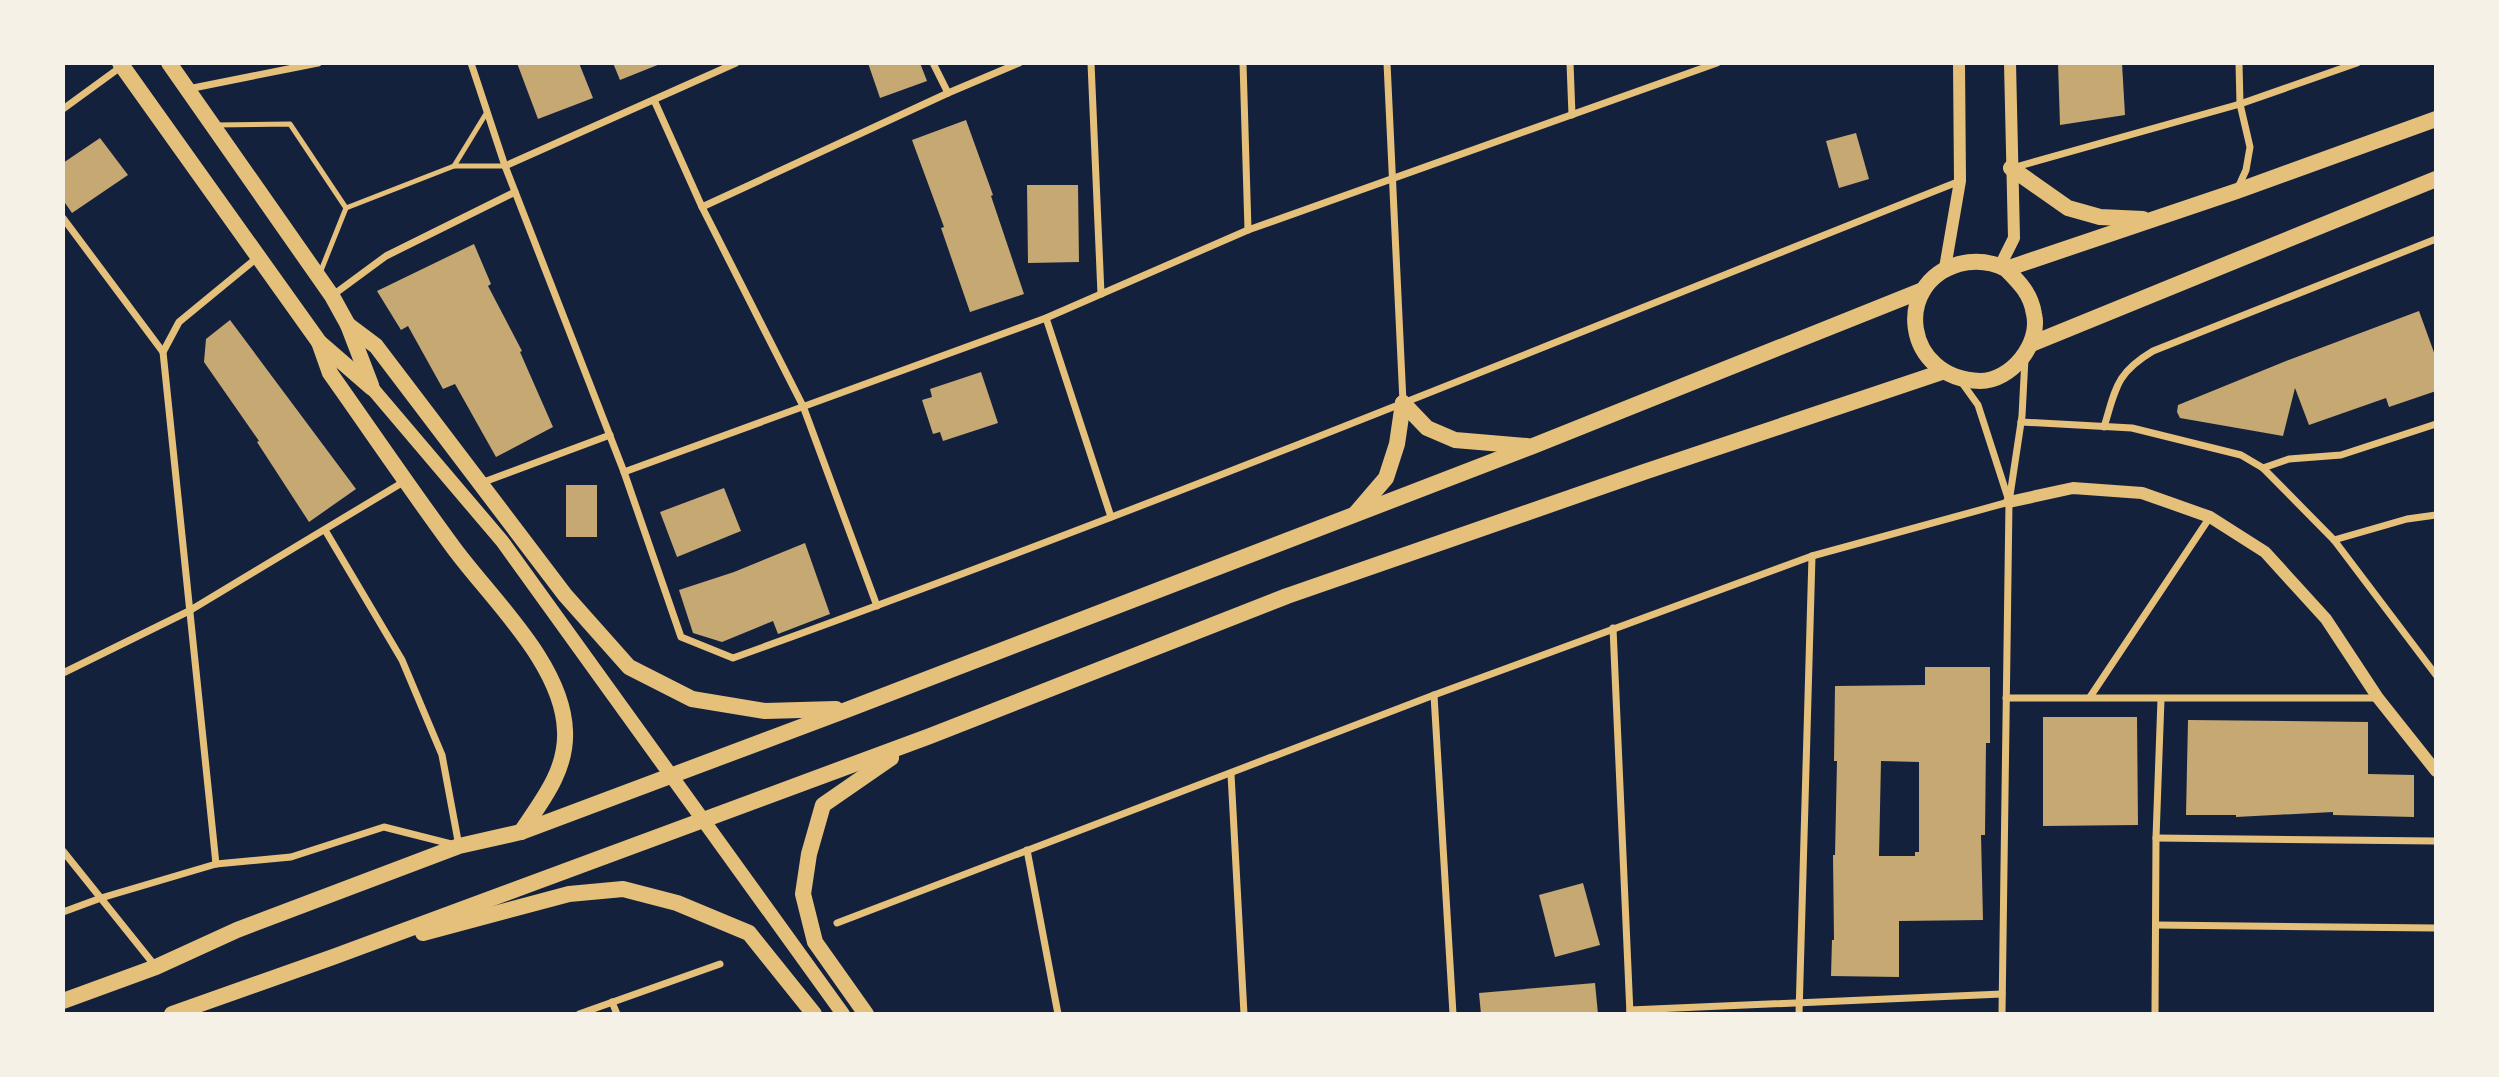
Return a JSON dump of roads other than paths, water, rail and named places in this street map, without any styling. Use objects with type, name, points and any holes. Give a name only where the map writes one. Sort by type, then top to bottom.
[{"type":"highway","points":[[169,63],[332,296],[348,325],[372,388]]},
{"type":"highway","points":[[121,64],[319,342],[372,388]]},
{"type":"highway","points":[[2003,268],[2237,191],[2436,119]]},
{"type":"highway","points":[[2011,168],[2068,208],[2099,217],[2152,220]]},
{"type":"highway","points":[[1923,290],[1914,319],[1921,349],[1942,372],[1960,380],[1984,381],[2008,372],[2028,349],[2436,179]]},
{"type":"highway","points":[[63,1001],[156,967],[237,930],[459,846],[521,832],[1354,516],[1923,290],[1945,268],[1973,261],[2003,268],[2026,289],[2035,316],[2028,349]]},
{"type":"highway","points":[[348,325],[376,346],[565,594],[629,667],[692,699],[765,711],[849,709]]},
{"type":"highway","points":[[319,342],[330,373],[464,562],[527,642],[554,687],[562,710],[565,732],[563,758],[554,783],[521,832]]},
{"type":"highway","points":[[172,1014],[930,736],[1287,596],[1942,372]]},
{"type":"highway","points":[[1403,403],[1427,428],[1455,440],[1533,446]]},
{"type":"highway","points":[[1354,516],[1386,478],[1397,444],[1403,403]]},
{"type":"highway","points":[[866,1014],[814,942],[803,894],[809,854],[823,805],[872,769],[930,736]]},
{"type":"highway","points":[[333,957],[569,894],[622,889],[677,903],[748,933],[814,1014]]},
{"type":"main road","points":[[372,388],[502,541],[843,1014]]},
{"type":"street","points":[[187,89],[318,63]]},
{"type":"street","points":[[471,63],[505,166],[624,472],[681,637],[733,658],[1111,517],[1960,181]]},
{"type":"street","points":[[505,166],[736,63]]},
{"type":"street","points":[[933,63],[948,93]]},
{"type":"street","points":[[702,207],[1019,63]]},
{"type":"street","points":[[1091,63],[1101,294]]},
{"type":"street","points":[[1242,63],[1248,230]]},
{"type":"street","points":[[1387,63],[1403,403]]},
{"type":"street","points":[[1570,63],[1572,115]]},
{"type":"street","points":[[624,472],[1046,318],[1248,230],[1717,63]]},
{"type":"street","points":[[1945,268],[1960,181],[1959,63]]},
{"type":"street","points":[[2003,268],[2014,238],[2010,63]]},
{"type":"street","points":[[2237,191],[2246,170],[2250,147],[2240,104],[2239,63]]},
{"type":"street","points":[[2011,168],[2240,104],[2357,63]]},
{"type":"street","points":[[63,109],[121,64]]},
{"type":"street","points":[[654,100],[702,207],[803,406],[877,606]]},
{"type":"street","points":[[332,296],[386,256],[515,192]]},
{"type":"street","points":[[63,218],[163,352],[216,864]]},
{"type":"street","points":[[2104,427],[2120,377],[2133,363],[2153,351],[2436,239]]},
{"type":"street","points":[[163,352],[179,322],[258,256]]},
{"type":"street","points":[[1046,318],[1111,517]]},
{"type":"street","points":[[2002,1014],[2009,502],[2028,349]]},
{"type":"street","points":[[1960,380],[1978,405],[2009,502]]},
{"type":"street","points":[[2021,422],[2132,428],[2241,455],[2263,468],[2334,540],[2436,675]]},
{"type":"street","points":[[2263,468],[2289,459],[2341,455],[2436,424]]},
{"type":"street","points":[[480,483],[610,435]]},
{"type":"street","points":[[63,673],[189,611],[405,481]]},
{"type":"street","points":[[837,923],[1434,695],[1812,556],[2009,502],[2073,488],[2142,493],[2210,517],[2264,552],[2326,619],[2378,698],[2436,771]]},
{"type":"street","points":[[2334,540],[2407,519],[2436,515]]},
{"type":"street","points":[[2091,697],[2210,517]]},
{"type":"street","points":[[63,912],[216,864],[292,857],[384,827],[459,846],[442,755],[402,660],[325,530]]},
{"type":"street","points":[[1798,1014],[1812,556]]},
{"type":"street","points":[[1613,628],[1630,1012],[2002,994]]},
{"type":"street","points":[[1434,695],[1453,1014]]},
{"type":"street","points":[[2006,698],[2378,698]]},
{"type":"street","points":[[2155,1014],[2156,838],[2161,699]]},
{"type":"street","points":[[1231,774],[1244,1014]]},
{"type":"street","points":[[2156,838],[2436,841]]},
{"type":"street","points":[[1027,850],[1058,1014]]},
{"type":"street","points":[[63,851],[156,967]]},
{"type":"street","points":[[2156,925],[2436,928]]},
{"type":"street","points":[[579,1014],[720,964]]},
{"type":"street","points":[[612,1002],[617,1014]]},
{"type":"lane","points":[[454,166],[487,112]]},
{"type":"lane","points":[[212,125],[290,124],[346,208]]},
{"type":"lane","points":[[318,276],[346,208],[454,166],[505,166]]}]
